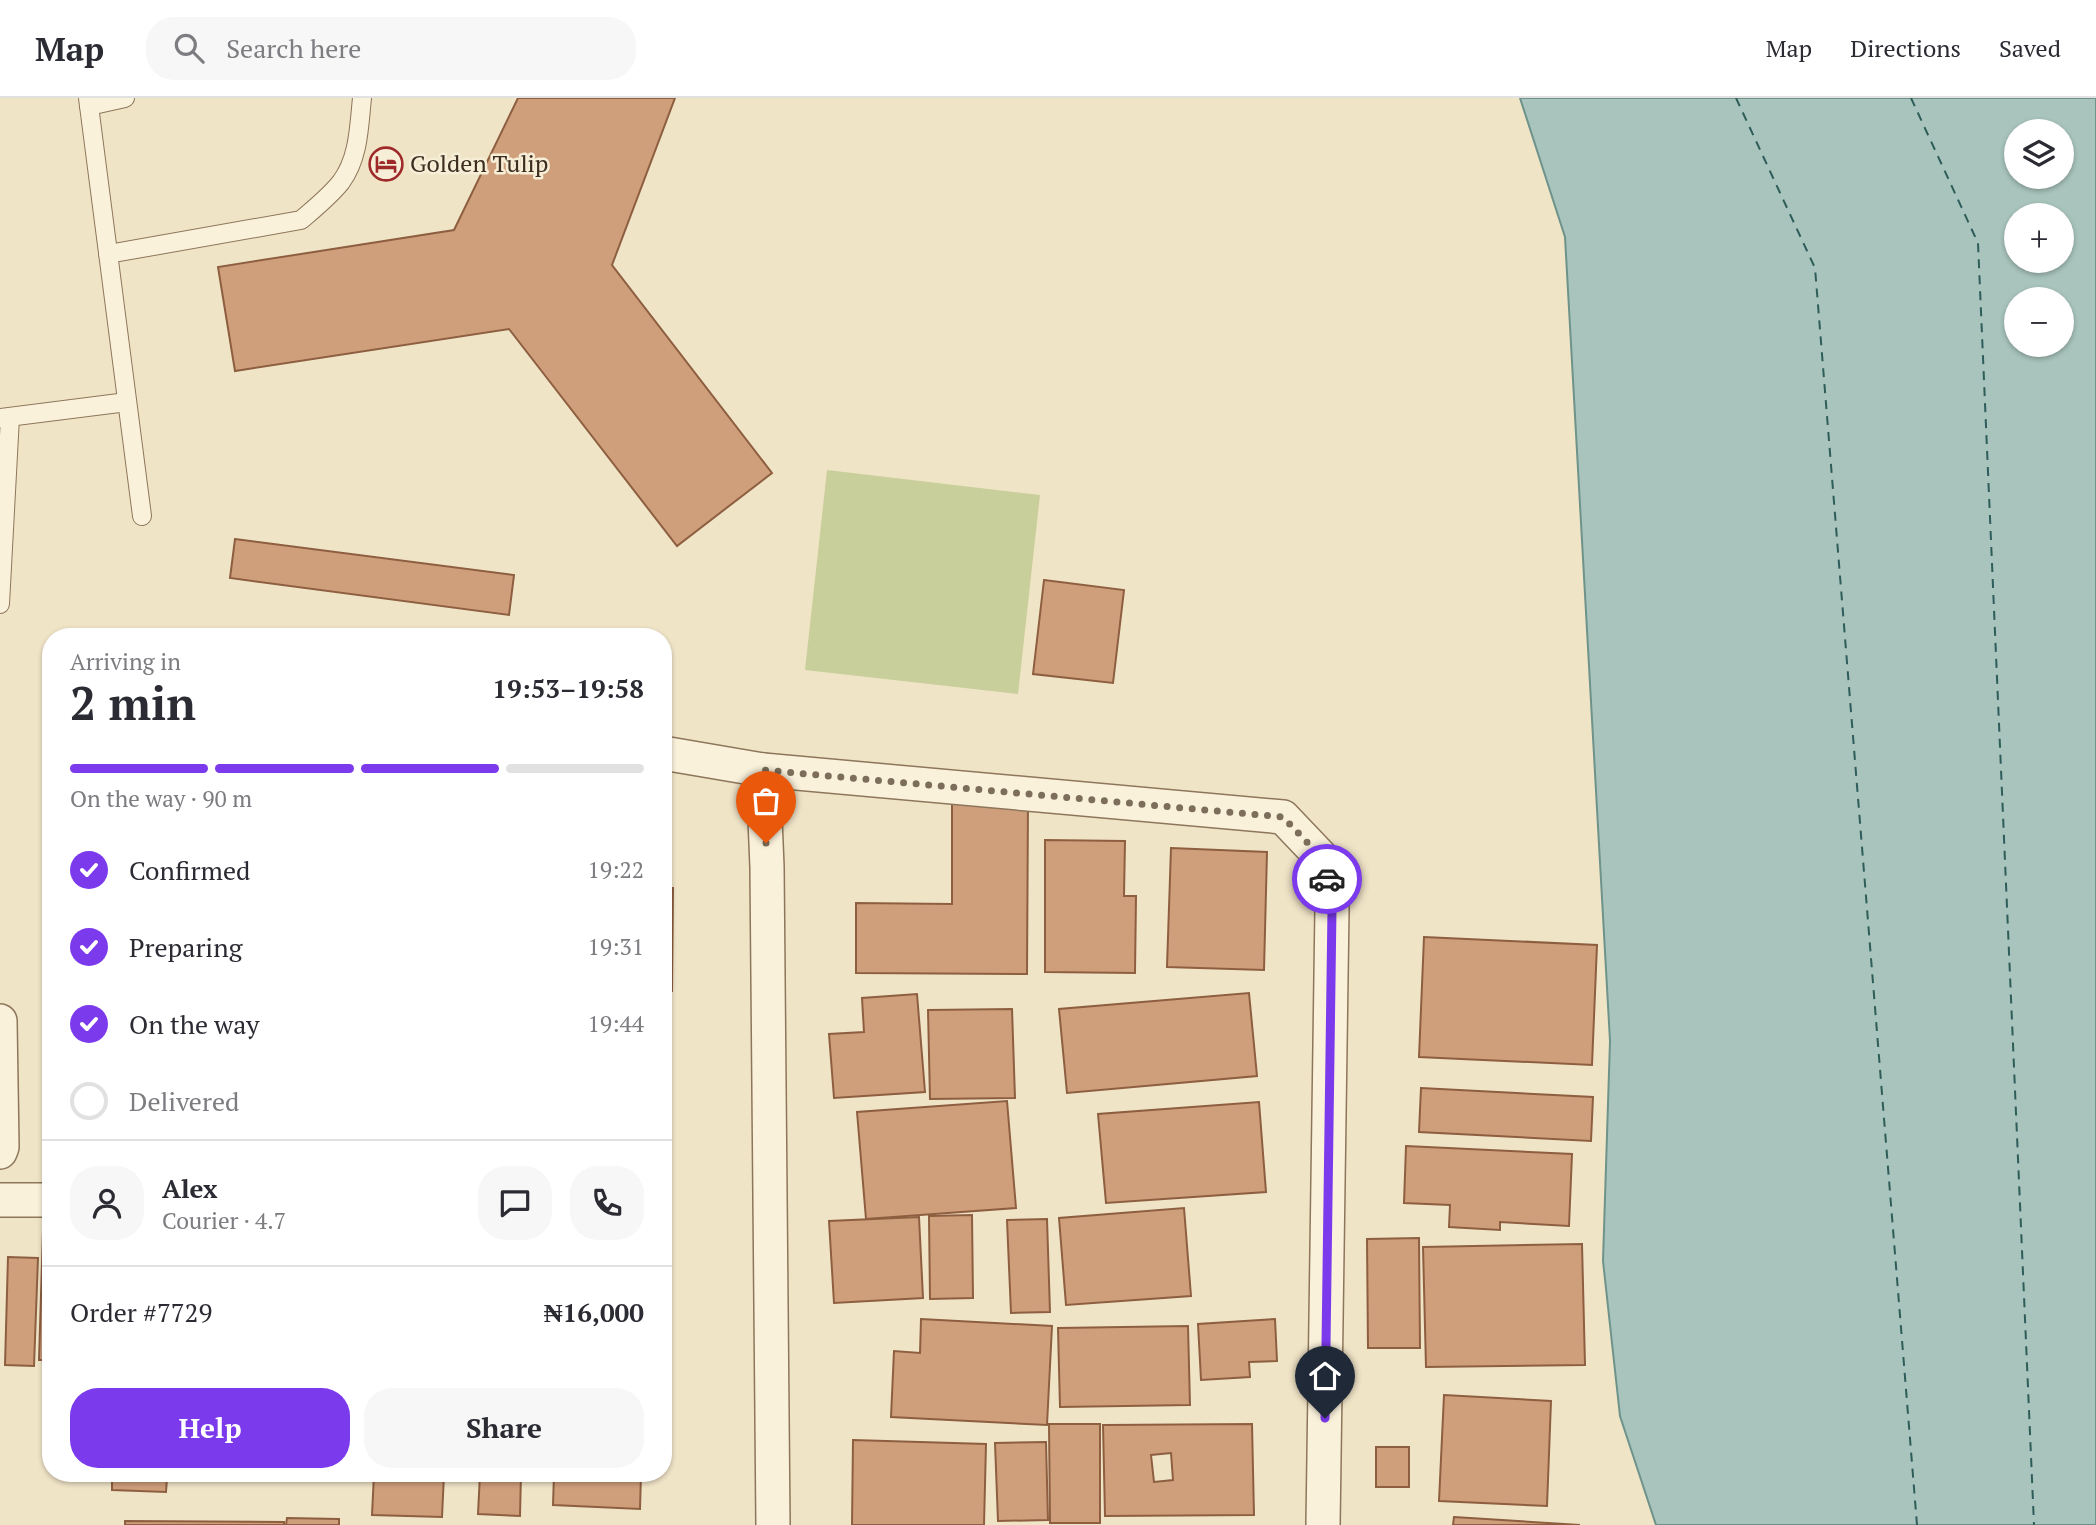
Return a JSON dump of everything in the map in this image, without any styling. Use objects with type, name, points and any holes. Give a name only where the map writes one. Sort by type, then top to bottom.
[{"type":"street","points":[[672,754],[763,770],[1283,817],[1324,860],[1332,908],[1323,1525]]},
{"type":"street","points":[[763,770],[767,867],[773,1525]]},
{"type":"street","points":[[0,1021],[0,1152]]},
{"type":"street","points":[[0,1200],[42,1200]]},
{"type":"lane","points":[[125,98],[88,102],[142,516]]},
{"type":"lane","points":[[108,254],[301,220],[342,181],[356,151],[362,98]]},
{"type":"lane","points":[[0,604],[5,418],[127,402]]},
{"type":"green space","points":[[827,470],[1040,495],[1018,694],[805,670]]},
{"type":"water","points":[[1520,98],[2096,98],[2096,1525],[1656,1525],[1620,1416],[1603,1261],[1610,1041],[1565,237]]},
{"type":"building","points":[[518,98],[675,98],[612,265],[772,473],[677,546],[509,329],[235,371],[218,267],[454,230]]},
{"type":"building","points":[[235,539],[514,575],[509,615],[230,578]]},
{"type":"building","points":[[1044,580],[1124,590],[1113,683],[1033,674]]},
{"type":"building","points":[[952,799],[1028,800],[1027,974],[856,973],[856,903],[952,904]]},
{"type":"building","points":[[1045,840],[1125,841],[1124,896],[1136,896],[1135,973],[1045,972]]},
{"type":"building","points":[[1171,848],[1267,852],[1264,970],[1167,967]]},
{"type":"building","points":[[672,888],[673,888],[672,991]]},
{"type":"building","points":[[1424,937],[1597,945],[1592,1065],[1419,1057]]},
{"type":"building","points":[[1249,993],[1257,1076],[1067,1093],[1059,1009]]},
{"type":"building","points":[[917,994],[925,1092],[834,1098],[829,1034],[864,1032],[862,998]]},
{"type":"building","points":[[1012,1009],[1015,1098],[930,1099],[928,1010]]},
{"type":"building","points":[[1421,1088],[1593,1097],[1591,1141],[1419,1132]]},
{"type":"building","points":[[1007,1101],[1016,1208],[866,1219],[857,1112]]},
{"type":"building","points":[[1259,1102],[1266,1192],[1106,1203],[1098,1114]]},
{"type":"building","points":[[1406,1146],[1572,1154],[1569,1226],[1500,1222],[1500,1230],[1449,1227],[1450,1205],[1404,1203]]},
{"type":"building","points":[[1184,1208],[1191,1296],[1066,1305],[1059,1218]]},
{"type":"building","points":[[972,1215],[973,1298],[930,1299],[929,1216]]},
{"type":"building","points":[[919,1217],[923,1298],[834,1303],[829,1221]]},
{"type":"building","points":[[1047,1219],[1050,1312],[1011,1313],[1007,1220]]},
{"type":"building","points":[[1419,1238],[1420,1348],[1368,1348],[1367,1239]]},
{"type":"building","points":[[1582,1244],[1585,1365],[1426,1367],[1423,1247]]},
{"type":"building","points":[[8,1257],[38,1258],[34,1366],[5,1365]]},
{"type":"building","points":[[42,1263],[42,1360],[39,1360]]},
{"type":"building","points":[[921,1319],[1052,1326],[1047,1425],[891,1417],[894,1351],[920,1353]]},
{"type":"building","points":[[1275,1319],[1277,1361],[1249,1362],[1250,1377],[1201,1380],[1198,1324]]},
{"type":"building","points":[[1188,1326],[1190,1405],[1060,1407],[1058,1328]]},
{"type":"building","points":[[1444,1395],[1551,1401],[1547,1506],[1439,1501]]},
{"type":"building","points":[[1049,1424],[1100,1424],[1100,1523],[1050,1523]]},
{"type":"building","points":[[1252,1424],[1254,1515],[1105,1516],[1103,1425]],"holes":[[[1171,1453],[1173,1480],[1154,1482],[1151,1455]]]},
{"type":"building","points":[[853,1440],[986,1444],[984,1525],[852,1525]]},
{"type":"building","points":[[1046,1442],[1048,1520],[998,1521],[995,1443]]},
{"type":"building","points":[[1376,1447],[1409,1447],[1409,1487],[1376,1487]]},
{"type":"building","points":[[112,1482],[167,1482],[166,1492],[112,1490]]},
{"type":"building","points":[[374,1482],[444,1482],[442,1517],[372,1515]]},
{"type":"building","points":[[480,1482],[521,1482],[520,1516],[478,1514]]},
{"type":"building","points":[[554,1482],[641,1482],[640,1509],[553,1505]]},
{"type":"building","points":[[1454,1517],[1580,1525],[1453,1525]]},
{"type":"building","points":[[287,1518],[339,1519],[339,1525],[286,1525]]},
{"type":"building","points":[[125,1521],[284,1522],[284,1525],[125,1525]]},
{"type":"ferry route","points":[[1736,98],[1815,268],[1917,1525]]},
{"type":"ferry route","points":[[1911,98],[1978,243],[2034,1525]]},
{"type":"way so far","points":[[766,843],[763,770],[1283,817],[1324,860],[1327,879]]},
{"type":"place","name":"Golden Tulip","points":[[386,164]]},
{"type":"route","points":[[1325,1418],[1332,908],[1327,879]]}]
